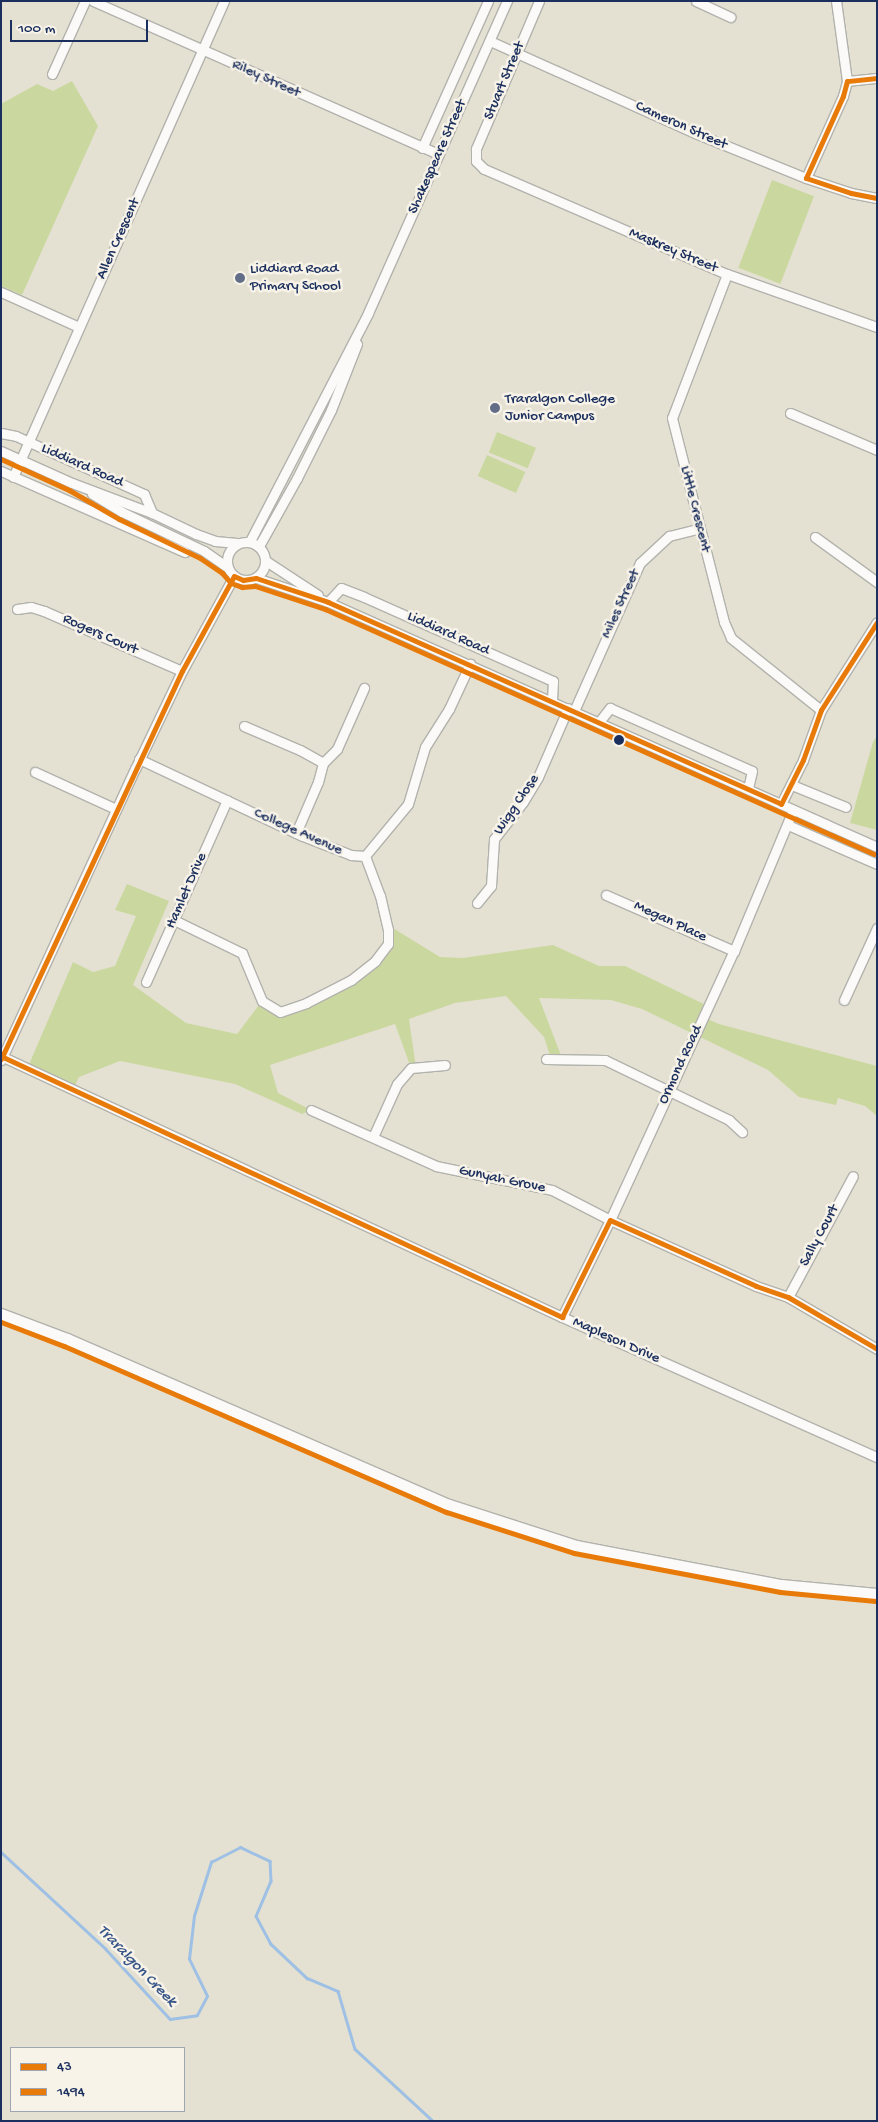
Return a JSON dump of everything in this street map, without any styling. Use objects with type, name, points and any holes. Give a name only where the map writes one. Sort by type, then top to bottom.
[{"type":"main road","points":[[1,1314],[67,1339],[458,1508],[576,1546],[781,1585],[877,1594]]},
{"type":"street","points":[[52,74],[85,1]]},
{"type":"street","name":"Riley Street","points":[[93,1],[202,51],[439,154]]},
{"type":"street","name":"Allen Crescent","points":[[13,477],[224,1]]},
{"type":"street","name":"Shakespeare Street","points":[[422,148],[488,1]]},
{"type":"street","name":"Shakespeare Street","points":[[250,541],[368,313],[507,1]]},
{"type":"street","name":"Stuart Street","points":[[476,161],[476,149],[539,1]]},
{"type":"street","points":[[696,1],[730,17]]},
{"type":"street","points":[[806,178],[843,96],[847,81],[836,1]]},
{"type":"street","name":"Cameron Street","points":[[490,40],[695,133],[806,178],[851,193],[877,198]]},
{"type":"street","points":[[847,81],[877,78]]},
{"type":"street","name":"Maskrey Street","points":[[476,161],[484,169],[727,274],[877,327]]},
{"type":"street","name":"Little Crescent","points":[[727,274],[672,418],[724,622],[731,638],[821,710]]},
{"type":"street","points":[[1,292],[79,327]]},
{"type":"street","name":"Shakespeare Street","points":[[259,546],[297,478],[331,410],[368,313]]},
{"type":"street","points":[[790,413],[877,450]]},
{"type":"street","name":"Liddiard Road","points":[[1,432],[28,442],[144,494],[152,513]]},
{"type":"street","name":"Liddiard Road","points":[[1,451],[72,483],[152,513],[202,536],[215,541],[236,543]]},
{"type":"street","points":[[1,471],[185,552]]},
{"type":"street","name":"Liddiard Road","points":[[72,483],[122,512],[204,551],[227,567]]},
{"type":"street","name":"Miles Street","points":[[571,710],[640,563],[669,536],[700,528]]},
{"type":"street","points":[[816,537],[877,582]]},
{"type":"street","points":[[250,541],[259,546],[265,554],[264,568],[256,578],[243,580],[234,576],[227,567],[228,553],[236,543],[250,541]]},
{"type":"street","name":"Liddiard Road","points":[[266,561],[328,602]]},
{"type":"street","points":[[2,1058],[139,759],[182,671],[234,576]]},
{"type":"street","name":"Liddiard Road","points":[[256,578],[328,602],[877,847]]},
{"type":"street","name":"Liddiard Road","points":[[328,602],[341,588],[554,681],[552,701]]},
{"type":"street","name":"Rogers Court","points":[[17,609],[31,607],[44,611],[182,671]]},
{"type":"street","points":[[781,804],[792,785],[821,710],[877,622]]},
{"type":"street","points":[[174,920],[242,952],[262,1001],[280,1012],[306,1003],[351,980],[375,961],[388,944],[388,930],[380,896],[365,856],[408,804],[425,747],[450,709],[470,664]]},
{"type":"street","points":[[296,833],[318,782],[323,763],[337,749],[364,688]]},
{"type":"street","points":[[600,722],[610,708],[752,771],[748,789]]},
{"type":"street","name":"Wigg Close","points":[[477,902],[491,886],[494,839],[523,802],[538,778],[571,710]]},
{"type":"street","points":[[244,726],[300,750],[323,763]]},
{"type":"street","name":"College Avenue","points":[[139,759],[296,833],[352,855],[365,856]]},
{"type":"street","points":[[35,772],[116,809]]},
{"type":"street","points":[[792,785],[846,807]]},
{"type":"street","name":"Hamlet Drive","points":[[146,982],[227,800]]},
{"type":"street","name":"Ormond Road","points":[[562,1317],[610,1220],[734,951],[793,810]]},
{"type":"street","points":[[788,825],[877,864]]},
{"type":"street","name":"Megan Place","points":[[606,895],[734,951]]},
{"type":"street","points":[[844,1000],[877,928]]},
{"type":"street","name":"Mapleson Drive","points":[[2,1058],[562,1317],[877,1457]]},
{"type":"street","points":[[546,1059],[605,1060],[729,1120],[742,1132]]},
{"type":"street","points":[[373,1137],[397,1084],[411,1068],[445,1065]]},
{"type":"street","name":"Gunyah Grove","points":[[311,1110],[436,1166],[552,1190],[610,1220],[756,1286],[788,1296],[877,1349]]},
{"type":"street","name":"Sally Court","points":[[788,1296],[852,1176]]},
{"type":"green space","points":[[72,81],[98,126],[22,295],[1,286],[1,104],[37,84],[53,91]]},
{"type":"green space","points":[[772,180],[814,196],[780,284],[738,268]]},
{"type":"green space","points":[[497,432],[536,448],[528,468],[489,452]]},
{"type":"green space","points":[[487,455],[525,472],[516,493],[478,476]]},
{"type":"green space","points":[[877,736],[877,830],[850,823],[873,742]]},
{"type":"green space","points":[[127,884],[169,901],[133,985],[186,1023],[237,1034],[262,1001],[273,1009],[302,1005],[375,961],[386,943],[388,925],[440,957],[463,958],[553,945],[599,966],[625,966],[708,1006],[703,1017],[719,1024],[877,1066],[877,1116],[865,1106],[838,1098],[836,1105],[799,1097],[768,1070],[642,1009],[611,1000],[539,998],[562,1058],[551,1059],[544,1037],[506,996],[455,1003],[409,1019],[416,1068],[411,1068],[395,1024],[270,1065],[278,1093],[311,1110],[302,1114],[235,1084],[120,1061],[79,1077],[73,1090],[27,1069],[73,962],[93,972],[115,966],[136,916],[115,910]]},
{"type":"waterway","name":"Traralgon Creek","points":[[1,1852],[105,1948],[170,2019],[197,2015],[207,1996],[189,1959],[194,1916],[211,1862],[240,1847],[270,1861],[271,1881],[256,1916],[271,1944],[307,1978],[338,1991],[355,2049],[433,2121]]},
{"type":"transit line","name":"43","points":[[877,78],[847,81],[843,96],[806,178],[851,193],[877,198]]},
{"type":"transit line","name":"1494","points":[[1,459],[69,490],[119,519],[200,558],[222,573],[231,583],[242,587],[255,586],[325,609],[874,854]]},
{"type":"transit line","name":"43","points":[[1,1059],[182,671],[234,576],[243,580],[256,578],[328,602],[781,804],[803,760],[821,710],[877,622]]},
{"type":"transit line","name":"43","points":[[3,1057],[562,1317],[610,1220],[756,1286],[788,1297],[877,1349]]},
{"type":"transit line","name":"1494","points":[[1,1322],[64,1346],[446,1512],[574,1553],[780,1592],[876,1601]]},
{"type":"place","name":"Liddiard Road Primary School","points":[[240,278]]},
{"type":"place","name":"Traralgon College Junior Campus","points":[[495,408]]}]
